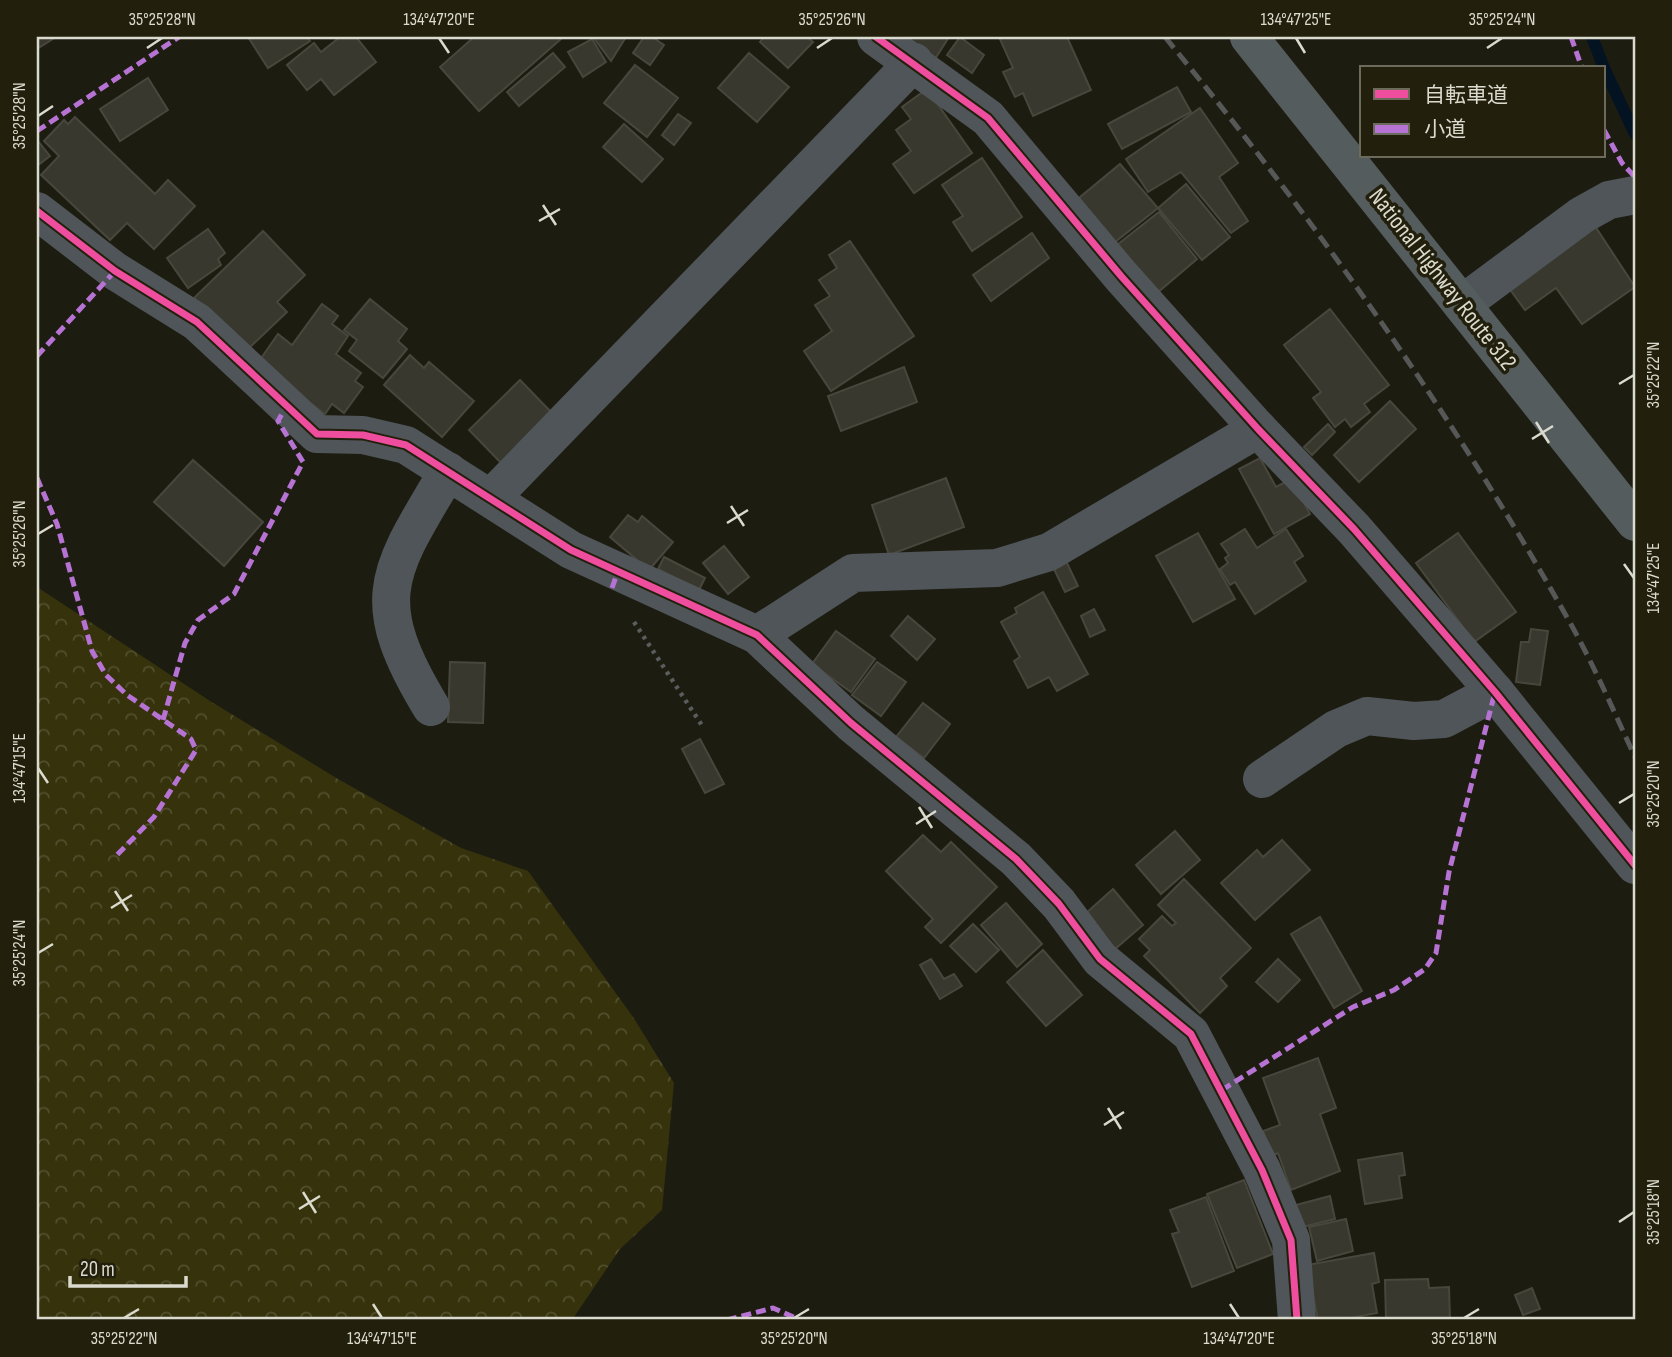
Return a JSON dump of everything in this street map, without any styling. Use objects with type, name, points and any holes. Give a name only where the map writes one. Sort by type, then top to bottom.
[{"type":"highway","name":"National Highway Route 312","points":[[1249,37],[1635,522]]},
{"type":"street","points":[[876,37],[988,118],[1121,276],[1258,429],[1354,529],[1495,692],[1635,865]]},
{"type":"street","points":[[492,497],[914,62]]},
{"type":"street","points":[[1462,304],[1582,215],[1609,200],[1635,195]]},
{"type":"street","points":[[37,211],[115,271],[197,322],[317,433],[363,435],[405,445],[492,497],[571,550],[757,635],[851,723],[1016,859],[1059,904],[1100,959],[1191,1034],[1262,1170],[1291,1240],[1297,1320]]},
{"type":"street","points":[[757,635],[853,573],[997,568],[1049,552],[1258,429]]},
{"type":"street","points":[[431,707],[413,677],[395,634],[389,591],[401,551],[448,471]]},
{"type":"street","points":[[1262,779],[1336,729],[1367,716],[1414,721],[1444,719],[1495,692]]},
{"type":"path","points":[[627,611],[703,727]]},
{"type":"green space","points":[[37,587],[210,701],[338,779],[461,848],[528,871],[633,1017],[674,1083],[662,1210],[620,1249],[572,1320],[37,1320]]},
{"type":"building","points":[[37,37],[56,37],[37,49]]},
{"type":"building","points":[[248,37],[307,37],[310,41],[268,68]]},
{"type":"building","points":[[340,37],[356,37],[376,62],[334,95],[321,79],[307,90],[287,65],[314,43],[321,52]]},
{"type":"building","points":[[474,37],[561,39],[479,111],[440,67]]},
{"type":"building","points":[[593,37],[626,37],[611,61]]},
{"type":"building","points":[[644,37],[652,37],[664,45],[650,65],[633,53]]},
{"type":"building","points":[[764,37],[807,37],[813,42],[788,68],[760,42]]},
{"type":"building","points":[[901,37],[949,37],[935,59]]},
{"type":"building","points":[[960,37],[984,55],[972,73],[947,55]]},
{"type":"building","points":[[999,37],[1067,37],[1091,90],[1033,116],[1023,93],[1015,97],[1003,72],[1013,68]]},
{"type":"building","points":[[592,39],[606,62],[583,77],[568,52]]},
{"type":"building","points":[[553,53],[565,67],[519,106],[507,92]]},
{"type":"building","points":[[749,53],[789,87],[757,122],[718,88]]},
{"type":"building","points":[[635,65],[678,98],[647,137],[604,103]]},
{"type":"building","points":[[148,78],[168,110],[120,141],[100,109]]},
{"type":"building","points":[[1177,87],[1191,112],[1122,149],[1108,124]]},
{"type":"building","points":[[927,89],[972,153],[914,193],[893,164],[911,151],[896,130],[911,119],[902,107]]},
{"type":"building","points":[[1200,108],[1238,163],[1219,177],[1248,221],[1231,233],[1181,172],[1148,192],[1126,159]]},
{"type":"building","points":[[678,114],[691,123],[674,145],[662,135]]},
{"type":"building","points":[[75,117],[155,194],[168,180],[195,206],[154,249],[127,223],[110,240],[41,175],[59,156],[44,141],[64,120],[68,124]]},
{"type":"building","points":[[624,124],[663,159],[642,182],[603,147]]},
{"type":"building","points":[[37,142],[50,156],[37,166]]},
{"type":"building","points":[[982,158],[1022,217],[972,251],[953,222],[963,216],[942,185]]},
{"type":"building","points":[[1120,164],[1158,208],[1115,242],[1079,198]]},
{"type":"building","points":[[1186,184],[1230,237],[1202,260],[1158,208]]},
{"type":"building","points":[[1159,212],[1197,259],[1157,293],[1117,245]]},
{"type":"building","points":[[1595,226],[1635,287],[1582,324],[1556,288],[1525,310],[1506,284]]},
{"type":"building","points":[[208,229],[225,253],[218,259],[221,265],[188,288],[167,258]]},
{"type":"building","points":[[263,231],[305,275],[277,302],[287,312],[246,351],[194,298]]},
{"type":"building","points":[[1032,233],[1049,258],[991,301],[973,275]]},
{"type":"building","points":[[850,241],[914,336],[831,391],[804,351],[832,331],[815,305],[830,296],[819,280],[837,268],[829,255]]},
{"type":"building","points":[[370,299],[407,329],[398,341],[407,349],[383,378],[349,351],[357,340],[344,330]]},
{"type":"building","points":[[322,304],[338,316],[332,324],[348,336],[336,354],[361,373],[355,381],[363,387],[344,413],[332,404],[325,414],[257,364],[278,334],[292,345]]},
{"type":"building","points":[[1330,309],[1389,385],[1364,404],[1370,412],[1351,427],[1345,419],[1335,427],[1313,398],[1321,392],[1284,345]]},
{"type":"building","points":[[410,355],[424,368],[429,362],[474,401],[442,437],[384,385]]},
{"type":"building","points":[[904,367],[917,402],[841,431],[828,396]]},
{"type":"building","points":[[520,380],[555,416],[504,466],[469,430]]},
{"type":"building","points":[[1390,401],[1416,429],[1359,482],[1334,455]]},
{"type":"building","points":[[1328,424],[1335,432],[1312,455],[1304,447]]},
{"type":"building","points":[[1260,458],[1276,487],[1291,479],[1310,514],[1274,534],[1239,469]]},
{"type":"building","points":[[193,460],[263,522],[224,566],[154,502]]},
{"type":"building","points":[[946,478],[964,527],[889,555],[872,505]]},
{"type":"building","points":[[628,515],[638,522],[642,516],[673,542],[649,570],[610,537]]},
{"type":"building","points":[[1245,529],[1257,548],[1286,529],[1303,556],[1294,562],[1306,581],[1255,614],[1235,582],[1230,585],[1220,569],[1228,563],[1225,558],[1229,555],[1221,544]]},
{"type":"building","points":[[1198,533],[1235,599],[1193,622],[1156,556]]},
{"type":"building","points":[[1458,533],[1516,612],[1474,642],[1416,563]]},
{"type":"building","points":[[724,546],[749,577],[728,594],[703,563]]},
{"type":"building","points":[[664,557],[705,578],[699,590],[658,569]]},
{"type":"building","points":[[1066,561],[1078,586],[1065,592],[1053,567]]},
{"type":"building","points":[[1043,592],[1088,674],[1057,691],[1049,677],[1028,688],[1014,661],[1020,657],[1001,622],[1017,613],[1015,608]]},
{"type":"building","points":[[1094,609],[1105,630],[1090,637],[1081,616]]},
{"type":"building","points":[[908,616],[935,639],[917,660],[891,636]]},
{"type":"building","points":[[1531,629],[1548,631],[1540,685],[1516,682],[1521,642],[1529,642]]},
{"type":"building","points":[[836,631],[875,659],[851,692],[812,664]]},
{"type":"building","points":[[450,662],[485,663],[483,723],[448,722]]},
{"type":"building","points":[[877,662],[906,682],[881,716],[852,695]]},
{"type":"building","points":[[923,703],[950,724],[924,758],[896,737]]},
{"type":"building","points":[[700,739],[724,784],[705,793],[682,749]]},
{"type":"building","points":[[1175,831],[1200,860],[1161,894],[1136,865]]},
{"type":"building","points":[[923,835],[941,852],[951,842],[997,887],[941,943],[925,927],[933,919],[886,871]]},
{"type":"building","points":[[1282,840],[1310,870],[1255,920],[1221,883],[1257,850],[1263,857]]},
{"type":"building","points":[[1184,879],[1251,948],[1220,978],[1227,986],[1200,1013],[1144,956],[1150,950],[1139,939],[1162,916],[1172,926],[1176,923],[1158,905]]},
{"type":"building","points":[[1113,889],[1143,925],[1115,949],[1085,914]]},
{"type":"building","points":[[1006,903],[1042,944],[1017,967],[981,925]]},
{"type":"building","points":[[1320,917],[1362,991],[1334,1008],[1291,934]]},
{"type":"building","points":[[973,924],[999,950],[976,972],[950,946]]},
{"type":"building","points":[[1043,950],[1082,995],[1046,1026],[1007,982]]},
{"type":"building","points":[[931,959],[944,979],[954,974],[962,986],[940,999],[920,965]]},
{"type":"building","points":[[1278,959],[1300,980],[1278,1002],[1256,982]]},
{"type":"building","points":[[1318,1058],[1336,1108],[1320,1114],[1340,1171],[1291,1190],[1278,1153],[1272,1156],[1263,1131],[1280,1125],[1263,1078]]},
{"type":"building","points":[[1402,1153],[1405,1175],[1399,1176],[1402,1198],[1365,1204],[1358,1160]]},
{"type":"building","points":[[1244,1180],[1273,1254],[1237,1268],[1207,1194]]},
{"type":"building","points":[[1330,1196],[1335,1219],[1302,1227],[1296,1205]]},
{"type":"building","points":[[1206,1197],[1234,1271],[1192,1287],[1172,1234],[1179,1232],[1170,1210]]},
{"type":"building","points":[[1346,1219],[1353,1251],[1317,1261],[1309,1227]]},
{"type":"building","points":[[1374,1253],[1379,1282],[1372,1284],[1377,1313],[1340,1320],[1318,1320],[1307,1265]]},
{"type":"building","points":[[1428,1279],[1429,1288],[1449,1287],[1450,1320],[1386,1320],[1385,1280]]},
{"type":"building","points":[[1532,1288],[1540,1309],[1523,1315],[1515,1295]]},
{"type":"waterway","points":[[1592,37],[1603,66]]},
{"type":"waterway","points":[[1606,72],[1635,134]]},
{"type":"railway","points":[[1165,37],[1330,250],[1433,398],[1528,550],[1573,628],[1635,757]]},
{"type":"marked path","points":[[37,131],[179,37]]},
{"type":"marked path","points":[[1571,37],[1581,66]]},
{"type":"marked path","points":[[1606,134],[1622,163],[1635,177]]},
{"type":"marked path","points":[[37,356],[115,271]]},
{"type":"marked path","points":[[163,720],[185,643],[198,620],[234,594],[303,462],[278,421],[287,405]]},
{"type":"marked path","points":[[37,478],[57,524],[92,651],[106,675],[127,695],[191,739],[196,750],[154,817],[117,855]]},
{"type":"marked path","points":[[612,588],[618,571]]},
{"type":"marked path","points":[[1222,1090],[1353,1007],[1394,990],[1425,969],[1436,953],[1449,872],[1495,692]]},
{"type":"marked path","points":[[727,1320],[773,1308],[800,1320]]},
{"type":"cycle path","points":[[876,37],[988,118],[1121,276],[1258,429],[1354,529],[1495,692],[1635,865]]},
{"type":"cycle path","points":[[37,211],[115,271],[197,322],[317,434],[363,435],[406,445],[571,550],[757,635],[851,723],[1016,859],[1059,904],[1100,959],[1191,1034],[1262,1170],[1291,1240],[1297,1320]]}]
